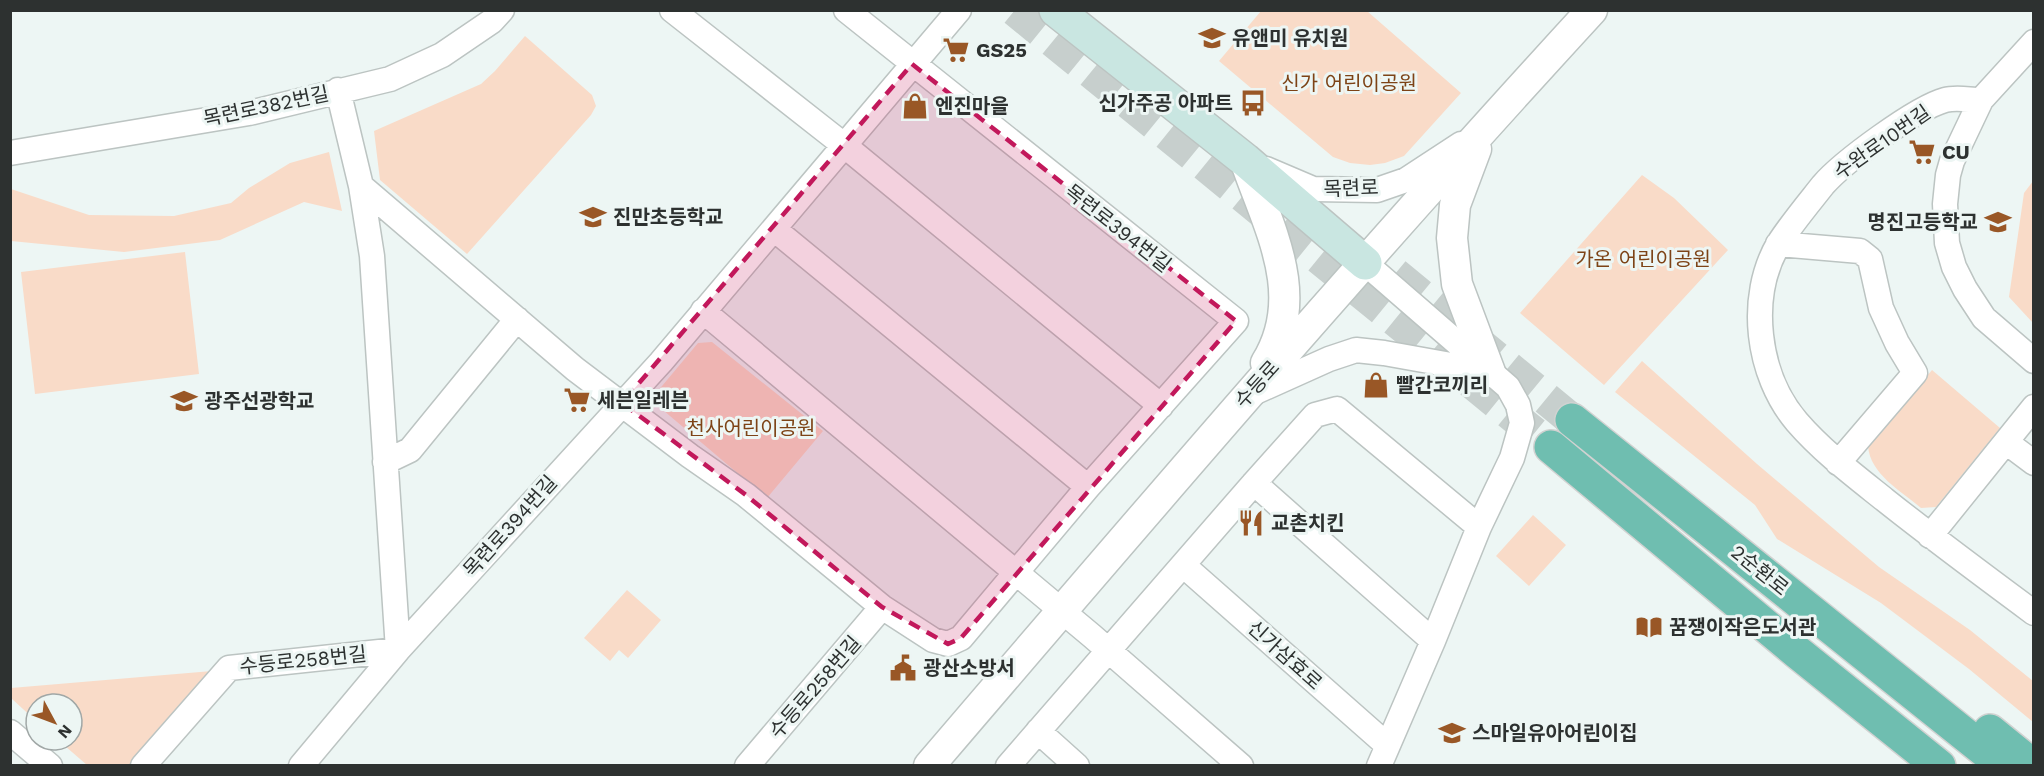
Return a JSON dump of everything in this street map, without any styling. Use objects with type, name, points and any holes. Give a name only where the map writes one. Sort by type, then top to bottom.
[{"type":"highway","name":"2순환로","points":[[1572,420],[2004,765]]},
{"type":"highway","name":"2순환로","points":[[1551,447],[1797,652],[1939,765]]},
{"type":"highway","points":[[1854,646],[1942,693],[2033,765]]},
{"type":"highway","points":[[1797,652],[1886,740],[1917,765]]},
{"type":"main road","name":"목련로","points":[[1072,15],[1365,262]]},
{"type":"street","name":"목련로382번길","points":[[10,153],[249,113],[390,79],[442,56],[492,21],[502,10]]},
{"type":"street","points":[[672,10],[845,146],[1161,406]]},
{"type":"street","name":"목련로394번길","points":[[361,186],[575,369],[690,456],[746,495],[882,607],[933,640],[948,644],[961,638],[1088,487],[1236,321],[846,10]]},
{"type":"street","name":"목련로394번길","points":[[301,765],[398,650],[661,362],[959,10]]},
{"type":"street","name":"수등로","points":[[929,765],[1246,396],[1592,10]]},
{"type":"street","points":[[2034,42],[1981,100],[1957,148],[1948,175],[1945,204],[1947,243],[1954,267],[1974,305],[1999,332],[2034,361]]},
{"type":"street","points":[[338,90],[361,186],[372,256],[398,650]]},
{"type":"street","name":"수완로10번길","points":[[1981,100],[1947,99],[1926,108],[1895,128],[1829,179],[1778,244],[1767,272],[1761,302],[1761,340],[1776,388],[1797,421],[1838,463],[1930,536],[2034,613]]},
{"type":"street","points":[[1483,129],[1455,206],[1452,238],[1456,284],[1490,372]]},
{"type":"street","name":"목련로","points":[[1245,160],[1313,189],[1377,190],[1406,180],[1483,129]]},
{"type":"street","points":[[1245,160],[1283,266],[1286,298],[1281,330],[1275,348],[1246,396]]},
{"type":"street","points":[[774,229],[1088,487]]},
{"type":"street","points":[[1778,244],[1860,251],[1870,259],[1881,308],[1897,343],[1915,373],[1838,463]]},
{"type":"street","name":"신가삼효로","points":[[1183,565],[1383,755],[1433,641],[1479,527],[1512,458],[1522,423],[1518,405],[1508,387],[1365,262]]},
{"type":"street","points":[[702,311],[1109,650],[1241,765]]},
{"type":"street","points":[[385,462],[410,450],[517,319]]},
{"type":"street","points":[[1246,396],[1329,359],[1356,350],[1490,372]]},
{"type":"street","points":[[1930,536],[2034,407]]},
{"type":"street","points":[[1008,765],[1316,415],[1337,409],[1479,527]]},
{"type":"street","points":[[2006,442],[2034,463]]},
{"type":"street","points":[[1254,483],[1433,641]]},
{"type":"street","name":"수등로258번길","points":[[747,765],[882,607]]},
{"type":"street","name":"수등로258번길","points":[[143,765],[229,668],[398,650]]},
{"type":"street","points":[[1038,731],[1077,765]]},
{"type":"street","points":[[10,732],[50,765]]},
{"type":"highlighted area","points":[[912,64],[1236,321],[961,638],[948,644],[882,607],[746,495],[622,403]]},
{"type":"green space","name":"신가 어린이공원","points":[[1261,11],[1367,11],[1461,93],[1404,156],[1385,163],[1370,165],[1350,163],[1333,157],[1219,61]]},
{"type":"green space","points":[[525,36],[592,95],[596,106],[591,115],[467,254],[380,180],[374,131],[481,84]]},
{"type":"green space","points":[[329,152],[342,211],[304,202],[220,240],[124,252],[11,241],[11,189],[89,215],[174,216],[231,203],[249,188],[290,163]]},
{"type":"green space","name":"가온 어린이공원","points":[[1642,175],[1674,198],[1728,250],[1604,385],[1520,313]]},
{"type":"green space","points":[[2033,181],[2033,323],[2009,297],[2024,193]]},
{"type":"green space","points":[[185,252],[199,374],[35,394],[21,272]]},
{"type":"green space","name":"천사어린이공원","points":[[712,342],[823,431],[767,498],[657,405],[657,392],[698,343]]},
{"type":"green space","points":[[1642,361],[1757,464],[1879,567],[1970,630],[2033,681],[2033,722],[1969,669],[1881,603],[1777,539],[1755,505],[1615,392]]},
{"type":"green space","points":[[1932,370],[2000,428],[1936,507],[1921,508],[1880,473],[1870,456],[1868,446]]},
{"type":"green space","points":[[1533,515],[1566,545],[1529,586],[1496,556]]},
{"type":"green space","points":[[627,590],[661,620],[628,658],[619,650],[610,661],[584,638]]},
{"type":"green space","points":[[212,671],[131,765],[87,765],[72,752],[84,752],[84,692],[24,692],[24,710],[11,698],[11,688]]},
{"type":"tunnel","points":[[1015,10],[1551,447]]},
{"type":"tunnel","points":[[1395,274],[1572,420]]},
{"type":"place","name":"유앤미 유치원","points":[[1212,38]]},
{"type":"place","name":"GS25","points":[[956,50]]},
{"type":"place","name":"신가주공 아파트","points":[[1253,103]]},
{"type":"place","name":"엔진마을","points":[[915,106]]},
{"type":"place","name":"CU","points":[[1922,152]]},
{"type":"place","name":"진만초등학교","points":[[593,217]]},
{"type":"place","name":"명진고등학교","points":[[1998,222]]},
{"type":"place","name":"빨간코끼리","points":[[1376,385]]},
{"type":"place","name":"세븐일레븐","points":[[577,400]]},
{"type":"place","name":"광주선광학교","points":[[184,401]]},
{"type":"place","name":"교촌치킨","points":[[1251,523]]},
{"type":"place","name":"꿈쟁이작은도서관","points":[[1649,627]]},
{"type":"place","name":"광산소방서","points":[[903,668]]},
{"type":"place","name":"스마일유아어린이집","points":[[1452,733]]}]
